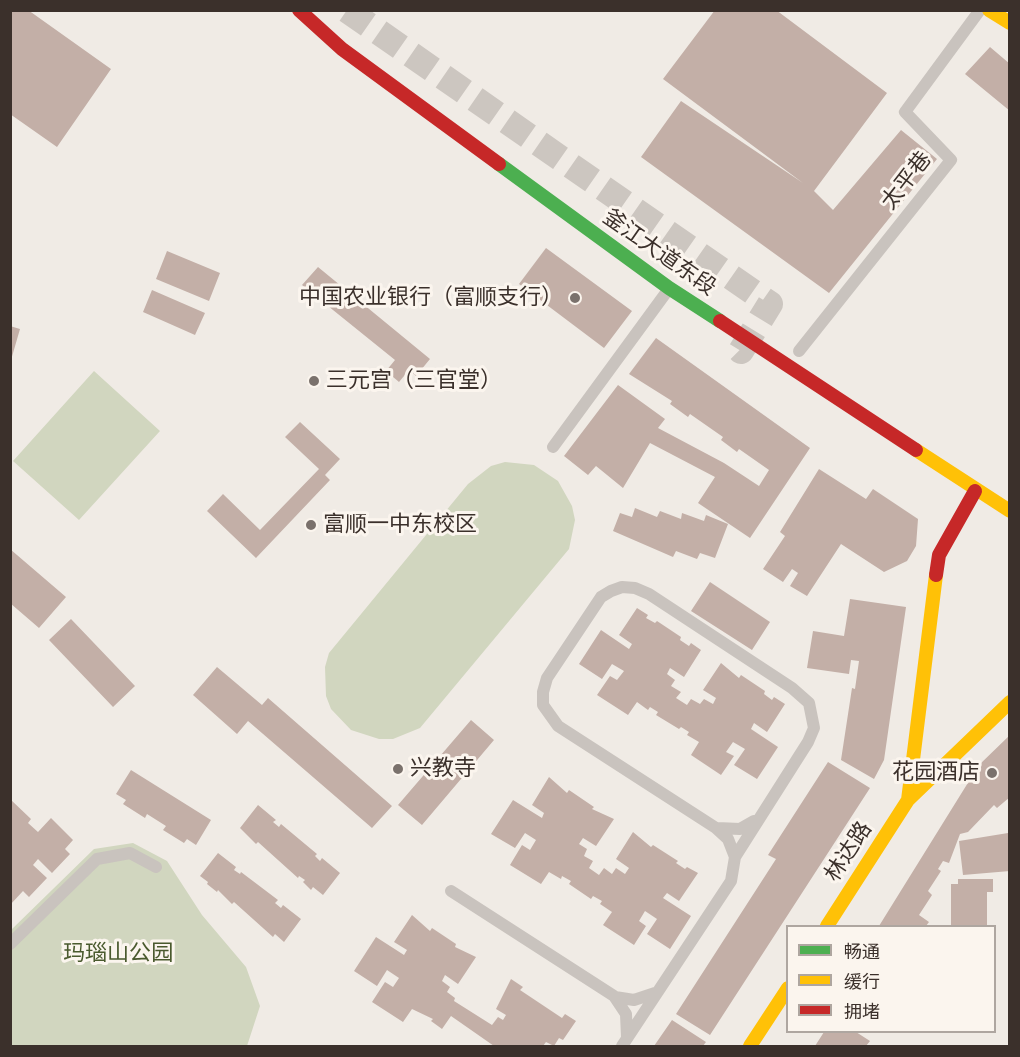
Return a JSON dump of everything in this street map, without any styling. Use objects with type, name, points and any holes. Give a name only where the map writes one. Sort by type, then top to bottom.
[{"type":"main road","name":"釜江大道东段","points":[[299,10],[342,49],[669,288],[1010,512]]},
{"type":"main road","points":[[989,10],[1010,23]]},
{"type":"main road","points":[[908,800],[939,555],[975,491]]},
{"type":"main road","points":[[908,800],[1010,702]]},
{"type":"main road","name":"林达路","points":[[828,925],[908,800]]},
{"type":"main road","points":[[750,1047],[786,991]]},
{"type":"lane","name":"太平巷","points":[[799,351],[951,160],[905,112],[980,10]]},
{"type":"lane","points":[[554,447],[669,288]]},
{"type":"lane","points":[[624,1045],[731,881],[735,857],[808,742],[814,728],[809,703],[792,688],[649,594],[635,588],[622,587],[611,591],[600,597],[547,678],[543,692],[543,705],[558,726],[716,828],[728,839],[735,857]]},
{"type":"lane","points":[[716,828],[740,829],[758,819]]},
{"type":"lane","points":[[10,944],[97,859],[130,853],[156,867]]},
{"type":"lane","points":[[451,891],[614,996],[625,1000],[643,999],[660,988]]},
{"type":"lane","points":[[614,996],[626,1014],[628,1033],[624,1045]]},
{"type":"green space","points":[[94,371],[160,431],[79,520],[13,461]]},
{"type":"green space","points":[[505,462],[534,465],[558,481],[572,506],[575,520],[569,549],[420,728],[393,739],[379,739],[351,730],[331,709],[326,696],[325,667],[329,653],[468,484],[491,466]]},
{"type":"green space","name":"玛瑙山公园","points":[[133,843],[167,861],[202,915],[246,967],[260,1006],[247,1046],[11,1046],[11,930],[94,849]]},
{"type":"building","points":[[10,10],[28,10],[111,69],[57,147],[10,114]]},
{"type":"building","points":[[715,10],[776,10],[887,93],[814,191],[833,210],[901,130],[937,159],[829,293],[641,157],[681,101],[803,183],[663,79]]},
{"type":"building","points":[[990,47],[1010,64],[1010,111],[965,74]]},
{"type":"building","name":"中国农业银行（富顺支行）","points":[[546,248],[632,311],[604,348],[519,284]]},
{"type":"building","points":[[167,251],[220,273],[209,301],[156,279]]},
{"type":"building","points":[[318,267],[430,359],[416,376],[409,370],[399,382],[386,371],[395,360],[302,285]]},
{"type":"building","points":[[152,290],[205,313],[195,335],[143,312]]},
{"type":"building","points":[[10,326],[20,329],[11,360],[10,360]]},
{"type":"building","points":[[656,338],[810,448],[750,538],[698,503],[715,477],[650,443],[623,488],[596,466],[588,475],[564,456],[618,385],[665,419],[658,428],[724,463],[759,486],[769,470],[739,449],[737,452],[721,440],[723,437],[690,414],[688,417],[670,404],[672,401],[629,374]]},
{"type":"building","points":[[300,422],[340,459],[325,475],[330,480],[256,558],[207,511],[223,494],[260,530],[319,469],[285,437]]},
{"type":"building","points":[[819,469],[866,499],[873,489],[918,519],[916,546],[907,561],[884,572],[841,544],[807,596],[790,586],[798,573],[792,569],[783,582],[763,569],[785,536],[780,532]]},
{"type":"building","points":[[635,508],[657,517],[660,511],[681,519],[682,513],[704,521],[706,515],[728,524],[715,558],[700,553],[697,559],[676,551],[673,557],[613,531],[620,513],[632,517]]},
{"type":"building","points":[[10,549],[66,597],[39,628],[10,603]]},
{"type":"building","points":[[710,582],[770,622],[752,650],[691,611]]},
{"type":"building","points":[[850,599],[906,607],[884,760],[874,779],[841,760],[852,688],[855,689],[859,661],[851,660],[849,674],[807,668],[813,631],[844,636]]},
{"type":"building","points":[[637,608],[648,615],[646,618],[655,623],[657,621],[681,637],[680,640],[689,646],[691,643],[701,650],[684,677],[670,668],[667,674],[675,680],[671,686],[681,692],[676,698],[687,705],[691,699],[700,704],[704,699],[713,704],[716,698],[703,690],[721,663],[739,678],[741,675],[765,691],[764,694],[772,700],[774,697],[785,704],[767,732],[754,723],[751,729],[778,747],[757,779],[734,765],[745,749],[733,742],[726,752],[734,756],[721,775],[691,755],[699,742],[687,735],[689,732],[681,727],[679,729],[656,715],[658,712],[650,707],[648,710],[637,702],[628,715],[597,695],[610,676],[617,680],[624,671],[612,664],[602,679],[579,664],[601,630],[629,649],[632,644],[619,635]]},
{"type":"building","points":[[71,619],[135,686],[113,707],[49,640]]},
{"type":"building","points":[[217,667],[262,705],[268,698],[392,806],[372,828],[248,721],[237,734],[193,695]]},
{"type":"building","points":[[471,720],[494,740],[422,825],[398,805]]},
{"type":"building","points":[[1010,735],[1010,797],[997,808],[994,805],[968,832],[960,834],[949,863],[943,861],[938,869],[941,871],[928,891],[932,895],[919,915],[929,922],[927,925],[880,925],[979,765]]},
{"type":"building","points":[[828,762],[870,788],[710,1035],[676,1014],[776,859],[768,855]]},
{"type":"building","points":[[131,770],[211,820],[196,845],[187,839],[184,843],[163,830],[166,826],[147,814],[145,818],[123,804],[126,800],[116,794]]},
{"type":"building","points":[[549,777],[567,793],[569,790],[594,807],[592,809],[614,819],[596,846],[583,838],[579,844],[587,849],[584,856],[593,861],[589,868],[599,875],[604,868],[612,874],[616,868],[625,874],[629,868],[616,859],[633,832],[651,847],[653,845],[678,861],[676,863],[685,869],[687,867],[698,873],[679,901],[667,893],[663,898],[691,916],[670,949],[647,934],[657,919],[645,911],[639,921],[646,926],[634,945],[603,925],[612,912],[600,904],[602,901],[593,896],[591,899],[569,884],[571,881],[562,876],[561,879],[549,872],[541,884],[510,865],[522,845],[530,850],[536,840],[525,833],[515,848],[491,834],[513,800],[542,818],[544,813],[532,805]]},
{"type":"building","points":[[10,799],[31,819],[28,823],[38,832],[51,818],[73,840],[65,849],[70,854],[52,873],[38,859],[33,865],[47,878],[29,897],[23,891],[10,905]]},
{"type":"building","points":[[258,805],[276,820],[273,822],[279,827],[281,824],[317,854],[315,856],[320,861],[322,858],[340,873],[323,895],[313,887],[311,890],[303,882],[305,880],[299,876],[298,878],[240,828]]},
{"type":"building","points":[[1008,833],[1010,871],[963,875],[959,841]]},
{"type":"building","points":[[218,853],[236,867],[234,870],[240,874],[241,872],[278,900],[275,903],[281,908],[283,905],[301,919],[284,942],[275,934],[273,937],[234,902],[232,904],[200,876]]},
{"type":"building","points":[[958,879],[993,879],[993,892],[987,892],[987,925],[951,925],[951,884],[958,884]]},
{"type":"building","points":[[412,915],[430,931],[432,928],[456,944],[455,947],[476,957],[458,984],[445,975],[442,981],[450,987],[447,992],[455,998],[454,1001],[492,1025],[498,1017],[503,1020],[506,1015],[496,1009],[511,979],[523,987],[520,990],[562,1018],[565,1014],[576,1021],[563,1040],[559,1038],[554,1046],[546,1042],[543,1046],[494,1046],[451,1016],[442,1029],[431,1021],[433,1019],[412,1009],[403,1022],[372,1002],[385,982],[393,987],[399,978],[387,970],[377,986],[354,971],[376,937],[404,955],[407,950],[394,942]]},
{"type":"building","points":[[672,1020],[706,1042],[703,1046],[654,1046]]},
{"type":"building","points":[[823,1033],[858,1033],[870,1041],[866,1046],[815,1046]]},
{"type":"tunnel","points":[[347,10],[770,304],[741,351],[737,347]]},
{"type":"traffic: fast","points":[[499,164],[669,288],[720,321]]},
{"type":"traffic: slow","points":[[989,10],[1010,23]]},
{"type":"traffic: slow","points":[[916,450],[1010,511]]},
{"type":"traffic: slow","points":[[908,800],[936,575]]},
{"type":"traffic: slow","points":[[828,925],[908,800],[1010,702]]},
{"type":"traffic: slow","points":[[750,1046],[786,991]]},
{"type":"traffic: jam","points":[[299,10],[342,49],[499,164]]},
{"type":"traffic: jam","points":[[720,321],[916,450]]},
{"type":"traffic: jam","points":[[936,575],[939,555],[975,491]]},
{"type":"place","name":"中国农业银行（富顺支行）","points":[[575,298]]},
{"type":"place","name":"三元宫（三官堂）","points":[[314,381]]},
{"type":"place","name":"富顺一中东校区","points":[[311,525]]},
{"type":"place","name":"兴教寺","points":[[398,769]]},
{"type":"place","name":"花园酒店","points":[[992,773]]}]
